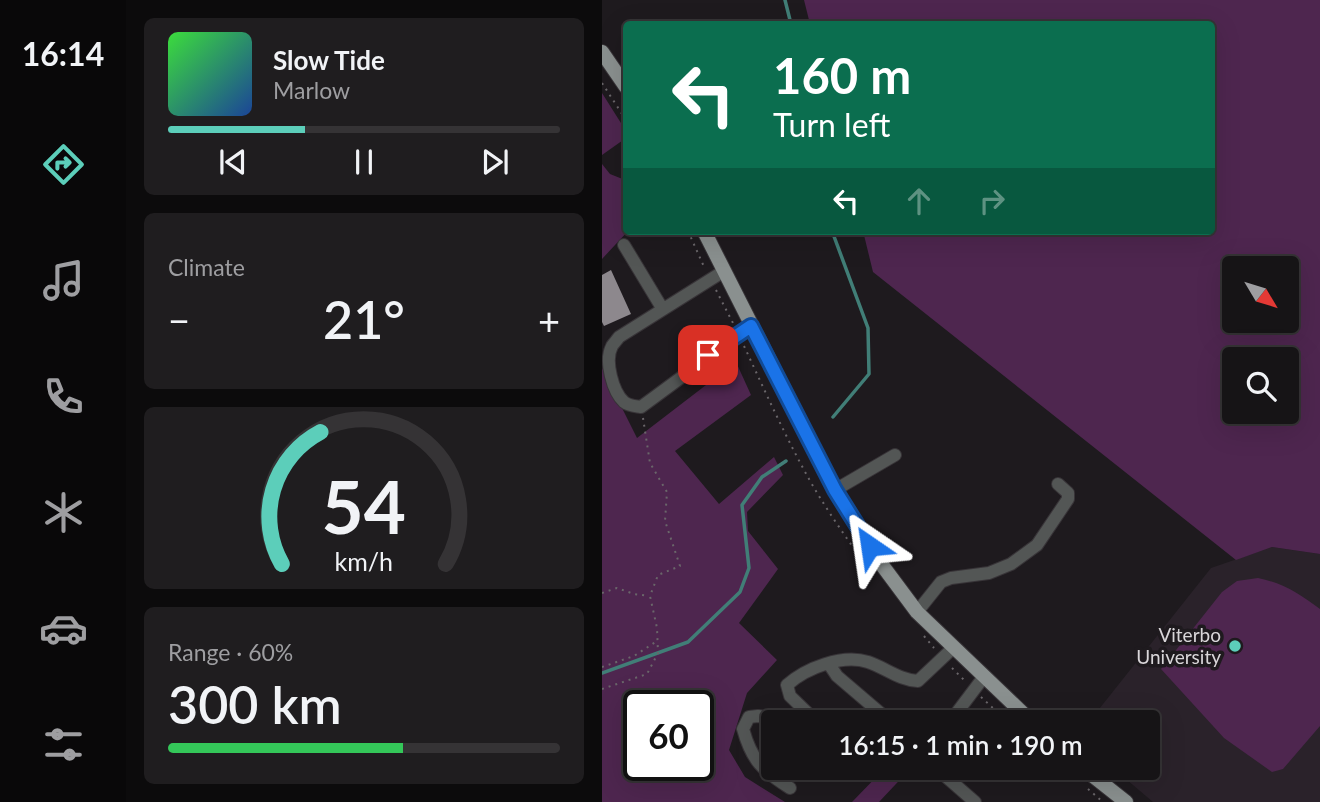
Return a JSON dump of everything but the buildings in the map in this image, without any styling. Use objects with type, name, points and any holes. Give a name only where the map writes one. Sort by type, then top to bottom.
[{"type":"main road","points":[[602,52],[623,83]]},
{"type":"main road","points":[[706,235],[835,490],[882,565],[917,612],[1019,710]]},
{"type":"main road","points":[[1098,780],[1126,802]]},
{"type":"street","points":[[624,245],[662,308]]},
{"type":"street","points":[[724,271],[619,337],[612,346],[609,358],[611,373],[622,401],[641,407],[751,326]]},
{"type":"street","points":[[835,490],[895,455]]},
{"type":"street","points":[[917,612],[942,582],[951,578],[989,573],[1011,564],[1037,545],[1068,499],[1068,493],[1058,484]]},
{"type":"street","points":[[803,710],[790,696],[787,685],[796,677],[849,659],[868,662],[905,680],[918,681],[953,648]]},
{"type":"street","points":[[829,664],[837,676],[877,710]]},
{"type":"street","points":[[959,710],[983,678]]},
{"type":"street","points":[[761,716],[749,717],[743,729],[749,751],[761,765]]},
{"type":"street","points":[[778,780],[790,788]]},
{"type":"street","points":[[950,780],[975,802]]},
{"type":"path","points":[[602,83],[623,115]]},
{"type":"path","points":[[602,689],[647,674],[658,653],[657,628],[650,596],[658,575],[680,566],[665,521],[667,492],[650,463],[641,407]]},
{"type":"path","points":[[602,593],[617,588],[650,596]]},
{"type":"path","points":[[602,667],[634,656],[658,641]]},
{"type":"shaded area","points":[[804,0],[1320,0],[1320,554],[1272,547],[1236,560],[873,272],[864,235],[1215,235],[1215,21],[809,21]]},
{"type":"shaded area","points":[[602,93],[623,126],[623,140],[602,155]]},
{"type":"shaded area","points":[[602,164],[610,174],[623,179],[624,235],[602,259]]},
{"type":"shaded area","points":[[736,362],[751,395],[675,451],[719,504],[774,457],[783,475],[747,512],[748,531],[778,569],[739,623],[777,660],[747,693],[729,750],[745,777],[785,802],[602,802],[602,368],[637,438]]},
{"type":"shaded area","name":"Viterbo University","points":[[1272,547],[1320,554],[1320,802],[1153,802],[1127,780],[1160,780],[1160,710],[1098,710],[1211,568]]},
{"type":"shaded area","points":[[1258,578],[1291,590],[1320,609],[1320,726],[1283,769],[1272,772],[1224,738],[1161,669],[1222,592],[1237,581]]},
{"type":"shaded area","points":[[873,780],[900,780],[879,802],[852,802]]},
{"type":"waterway","points":[[785,0],[790,21]]},
{"type":"waterway","points":[[833,235],[868,328],[869,374],[833,417]]},
{"type":"waterway","points":[[602,673],[688,642],[740,592],[749,568],[742,505],[762,477],[786,461]]},
{"type":"place","name":"Viterbo University","points":[[1235,646]]},
{"type":"route","points":[[708,355],[751,326],[835,490],[870,546]]}]
